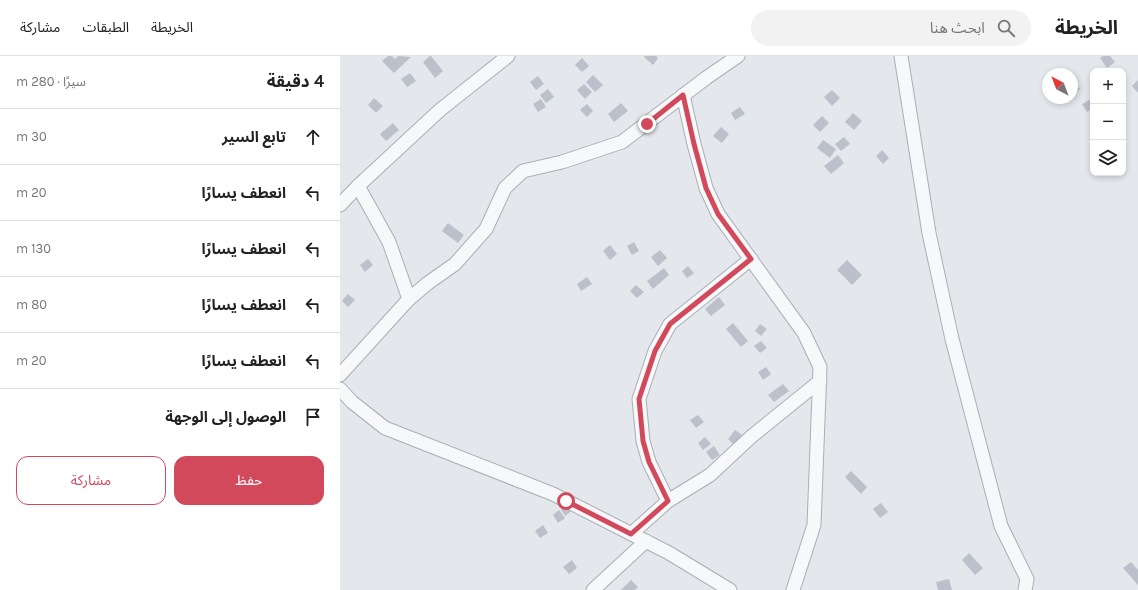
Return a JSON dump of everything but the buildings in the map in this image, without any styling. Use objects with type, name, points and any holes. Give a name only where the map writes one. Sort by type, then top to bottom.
[{"type":"street","points":[[340,205],[358,186],[440,110],[508,56]]},
{"type":"street","points":[[340,375],[409,299],[428,283],[455,264],[486,229],[505,188],[523,171],[562,162],[622,142],[683,95],[738,56]]},
{"type":"street","points":[[901,56],[929,233],[952,339],[1001,526],[1027,579],[1025,590]]},
{"type":"street","points":[[683,95],[706,188],[718,214],[804,332],[820,367],[814,525],[793,590]]},
{"type":"street","points":[[358,186],[389,242],[409,299]]},
{"type":"street","points":[[668,501],[649,462],[643,441],[639,399],[655,351],[670,324],[751,259]]},
{"type":"street","points":[[631,534],[668,501],[710,475],[752,436],[820,381]]},
{"type":"street","points":[[340,389],[352,402],[385,428],[553,494],[669,553],[730,590]]},
{"type":"street","points":[[593,590],[646,541]]},
{"type":"route","points":[[566,501],[631,534],[668,501],[649,462],[643,441],[639,399],[655,351],[670,324],[751,259],[718,214],[706,188],[683,95],[647,124]]}]
